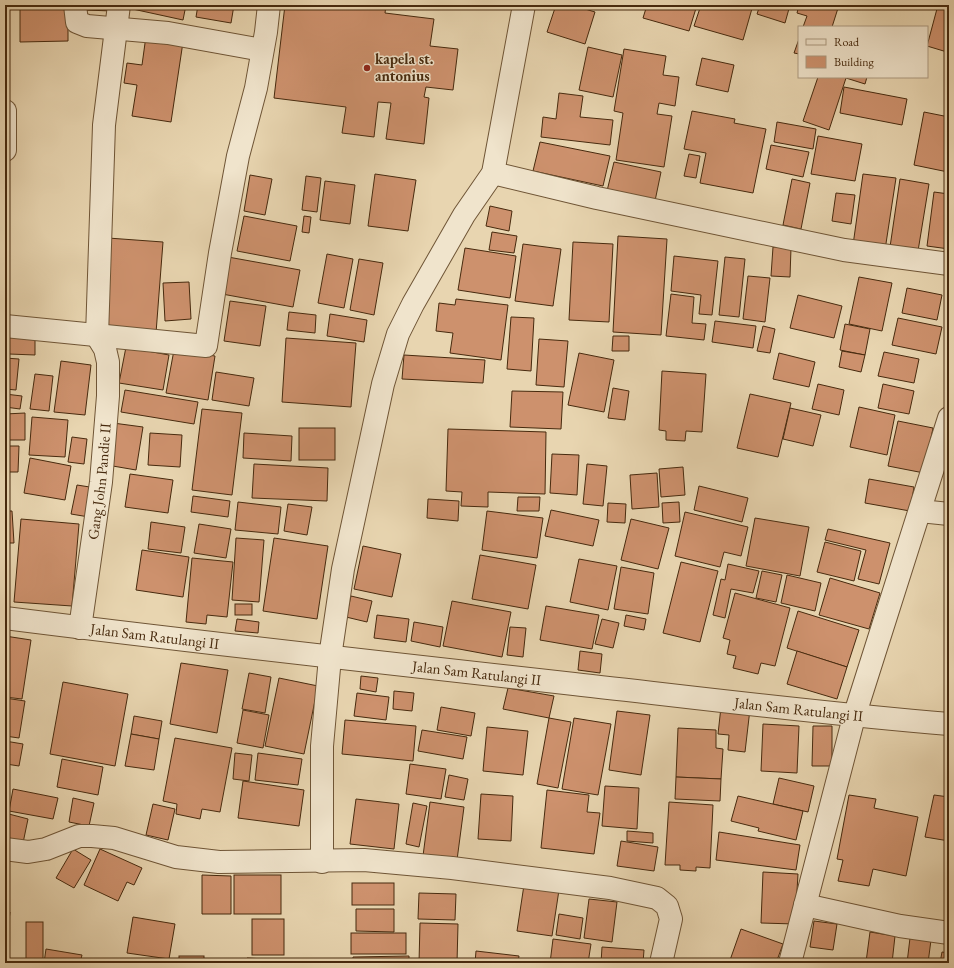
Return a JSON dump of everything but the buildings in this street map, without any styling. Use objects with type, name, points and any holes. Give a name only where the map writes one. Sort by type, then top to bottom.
[{"type":"street","points":[[75,5],[77,22],[87,26],[168,33],[262,50]]},
{"type":"street","points":[[96,336],[104,125],[119,5]]},
{"type":"street","points":[[5,326],[206,346],[220,253],[238,156],[256,88],[269,5]]},
{"type":"street","points":[[322,862],[322,746],[330,657],[346,554],[383,384],[398,334],[413,304],[464,215],[493,173],[524,5]]},
{"type":"street","points":[[5,111],[5,150]]},
{"type":"street","points":[[493,173],[597,198],[844,250],[949,264]]},
{"type":"street","name":"Gang John Pandie II","points":[[80,628],[101,482],[108,396],[108,362],[105,349],[96,336]]},
{"type":"street","points":[[790,963],[854,717],[949,418]]},
{"type":"street","points":[[920,511],[949,514]]},
{"type":"street","name":"Jalan Sam Ratulangi II","points":[[5,618],[330,657],[772,706],[854,717],[949,724]]},
{"type":"street","points":[[5,849],[28,852],[46,849],[79,836],[92,836],[114,838],[176,857],[212,862],[322,862],[364,860],[452,868],[610,888],[657,898],[667,906],[670,919],[661,963]]},
{"type":"street","points":[[805,905],[900,926],[949,933]]},
{"type":"place","name":"kapela st. antonius","points":[[367,68]]}]
